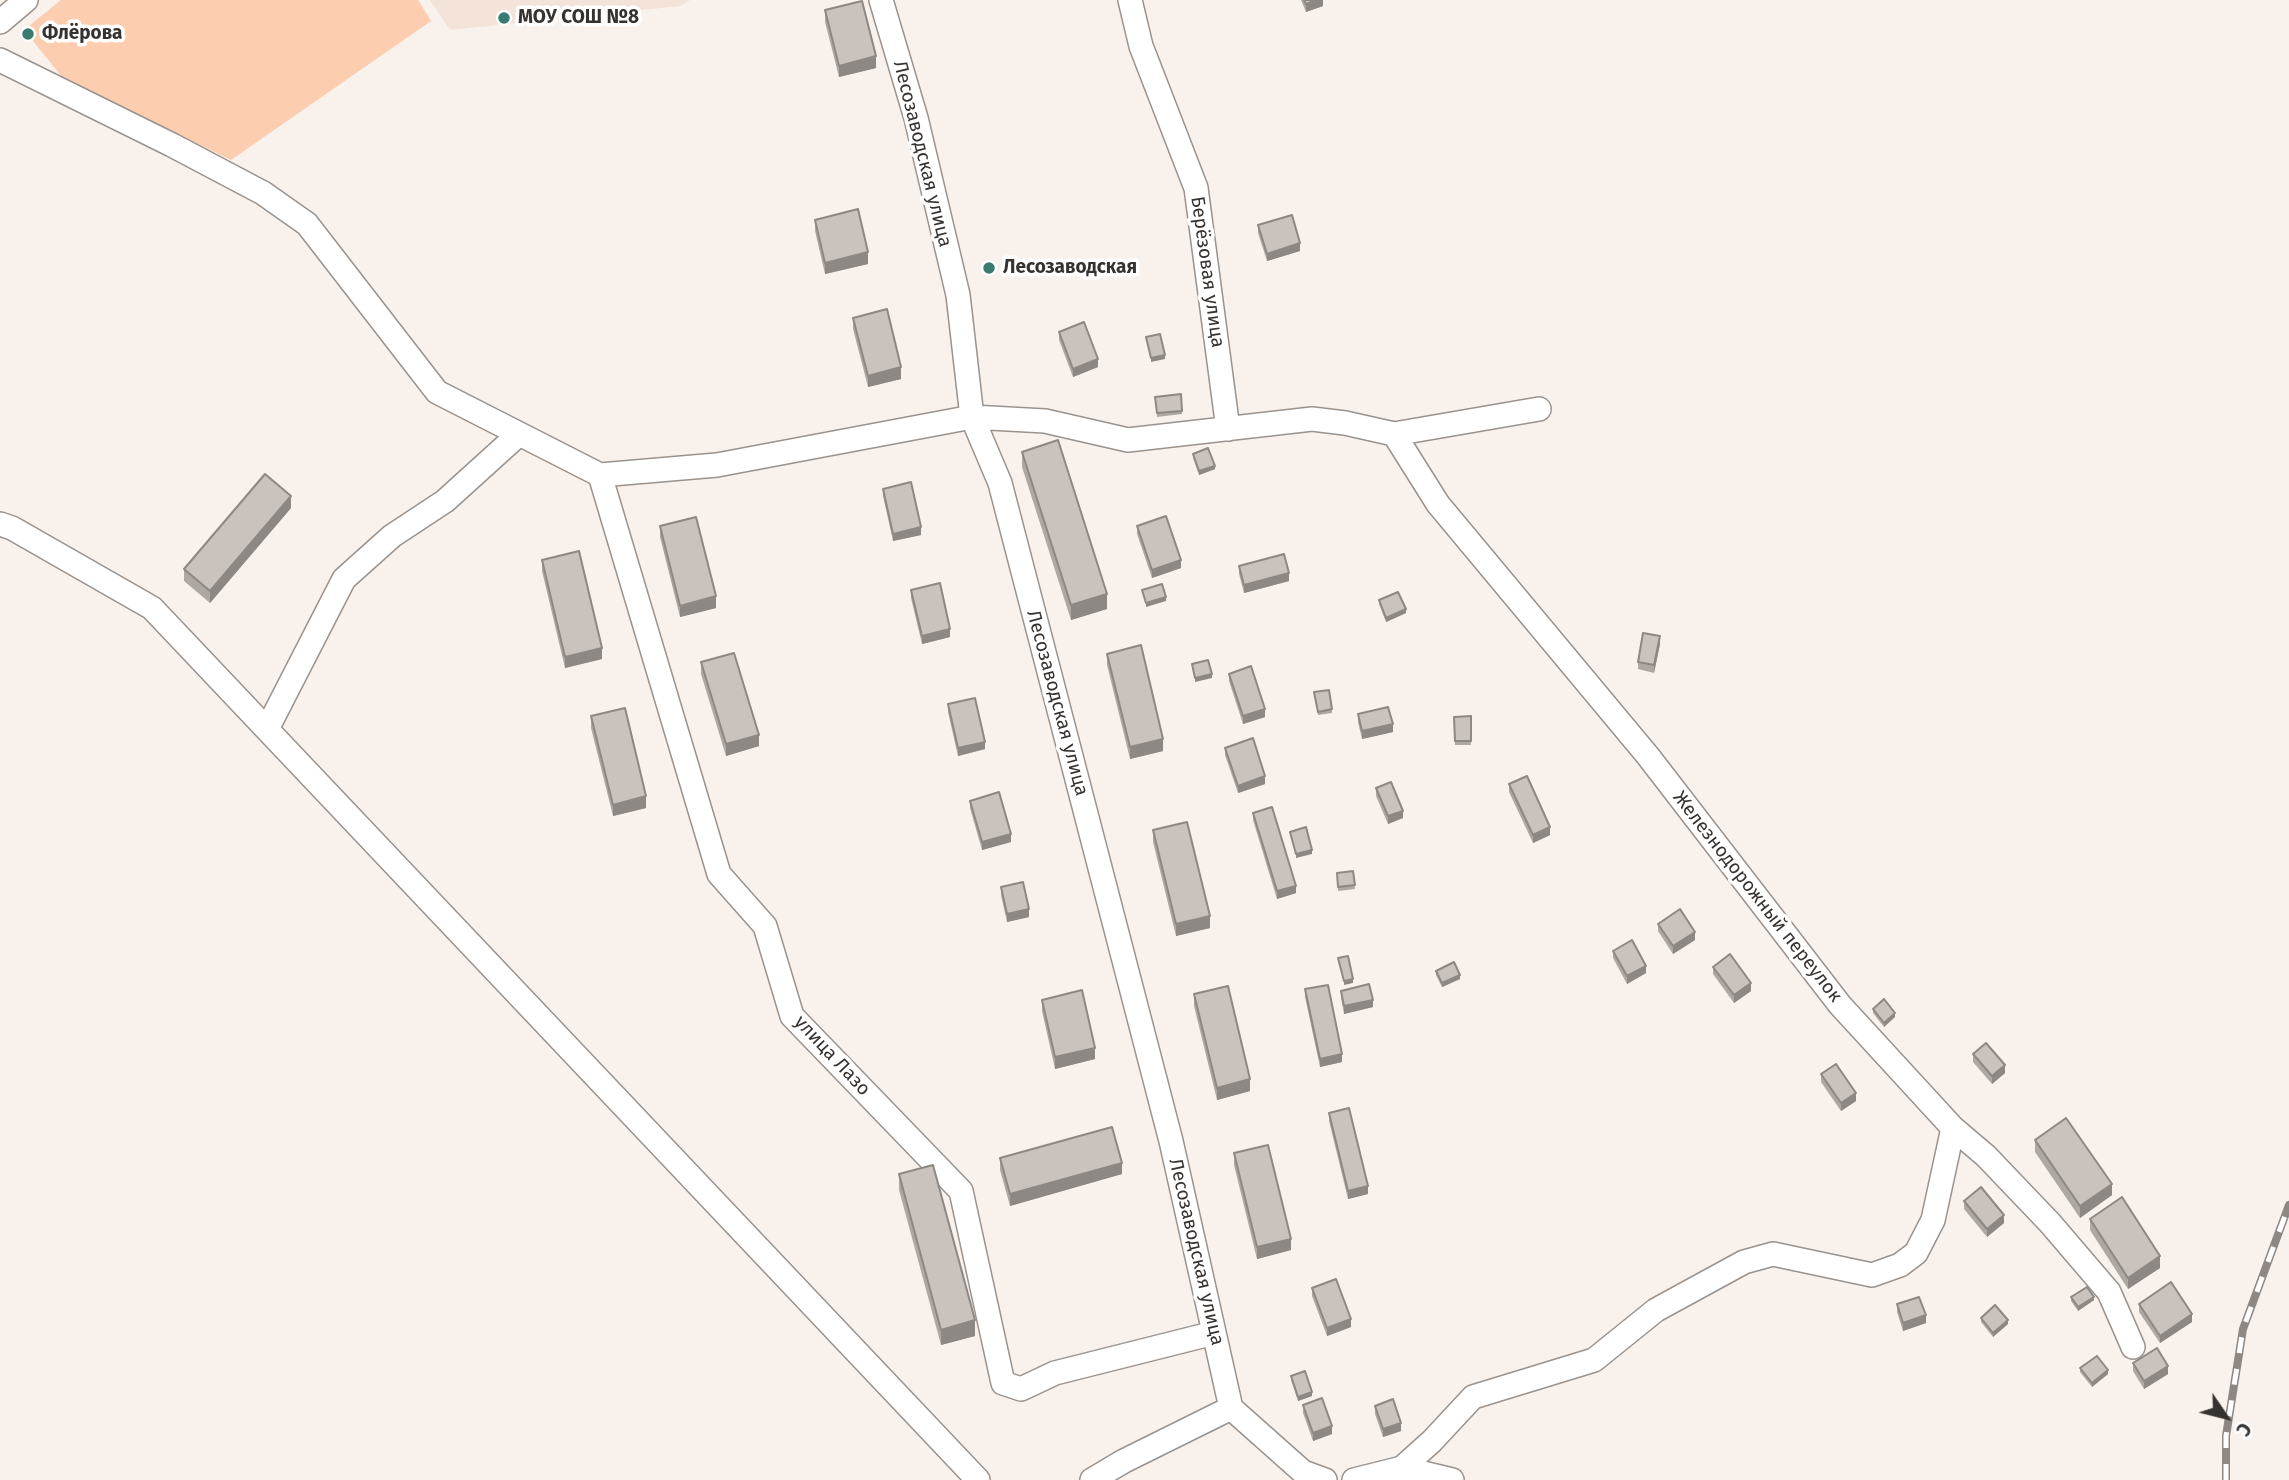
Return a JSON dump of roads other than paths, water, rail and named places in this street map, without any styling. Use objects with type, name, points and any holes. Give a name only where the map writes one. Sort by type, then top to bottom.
[{"type":"street","points":[[0,22],[26,0]]},
{"type":"street","name":"Лесозаводская улица","points":[[881,0],[916,118],[958,295],[972,417],[1000,483],[1171,1141],[1231,1408]]},
{"type":"street","name":"Берёзовая улица","points":[[1130,0],[1141,46],[1196,188],[1228,429]]},
{"type":"street","points":[[0,60],[172,145],[251,187],[296,216],[307,225],[437,392],[600,475],[716,465],[972,417],[1045,421],[1128,440],[1312,419],[1394,433],[1539,409]]},
{"type":"street","name":"Железнодорожный переулок","points":[[1394,433],[1438,504],[1647,756],[1840,1005],[1953,1128],[1986,1156],[2023,1194],[2109,1292],[2133,1347]]},
{"type":"street","points":[[267,729],[344,579],[392,536],[445,501],[519,434]]},
{"type":"street","name":"улица Лазо","points":[[600,475],[719,874],[765,926],[792,1016],[961,1191],[1003,1383],[1021,1389],[1055,1373],[1214,1333]]},
{"type":"street","points":[[0,524],[12,528],[152,608],[978,1480]]},
{"type":"street","points":[[1402,1468],[1432,1441],[1473,1397],[1594,1360],[1656,1310],[1744,1262],[1773,1254],[1872,1275],[1899,1265],[1916,1253],[1933,1220],[1953,1128]]},
{"type":"street","points":[[1092,1480],[1124,1461],[1231,1408],[1303,1472],[1325,1480]]},
{"type":"street","points":[[1354,1480],[1402,1468],[1452,1480]]},
{"type":"railway","points":[[2226,1480],[2226,1436],[2243,1329],[2289,1205]]},
{"type":"place","name":"МОУ СОШ №8","points":[[504,18]]},
{"type":"place","name":"Флёрова","points":[[28,34]]},
{"type":"place","name":"Лесозаводская","points":[[989,268]]}]
